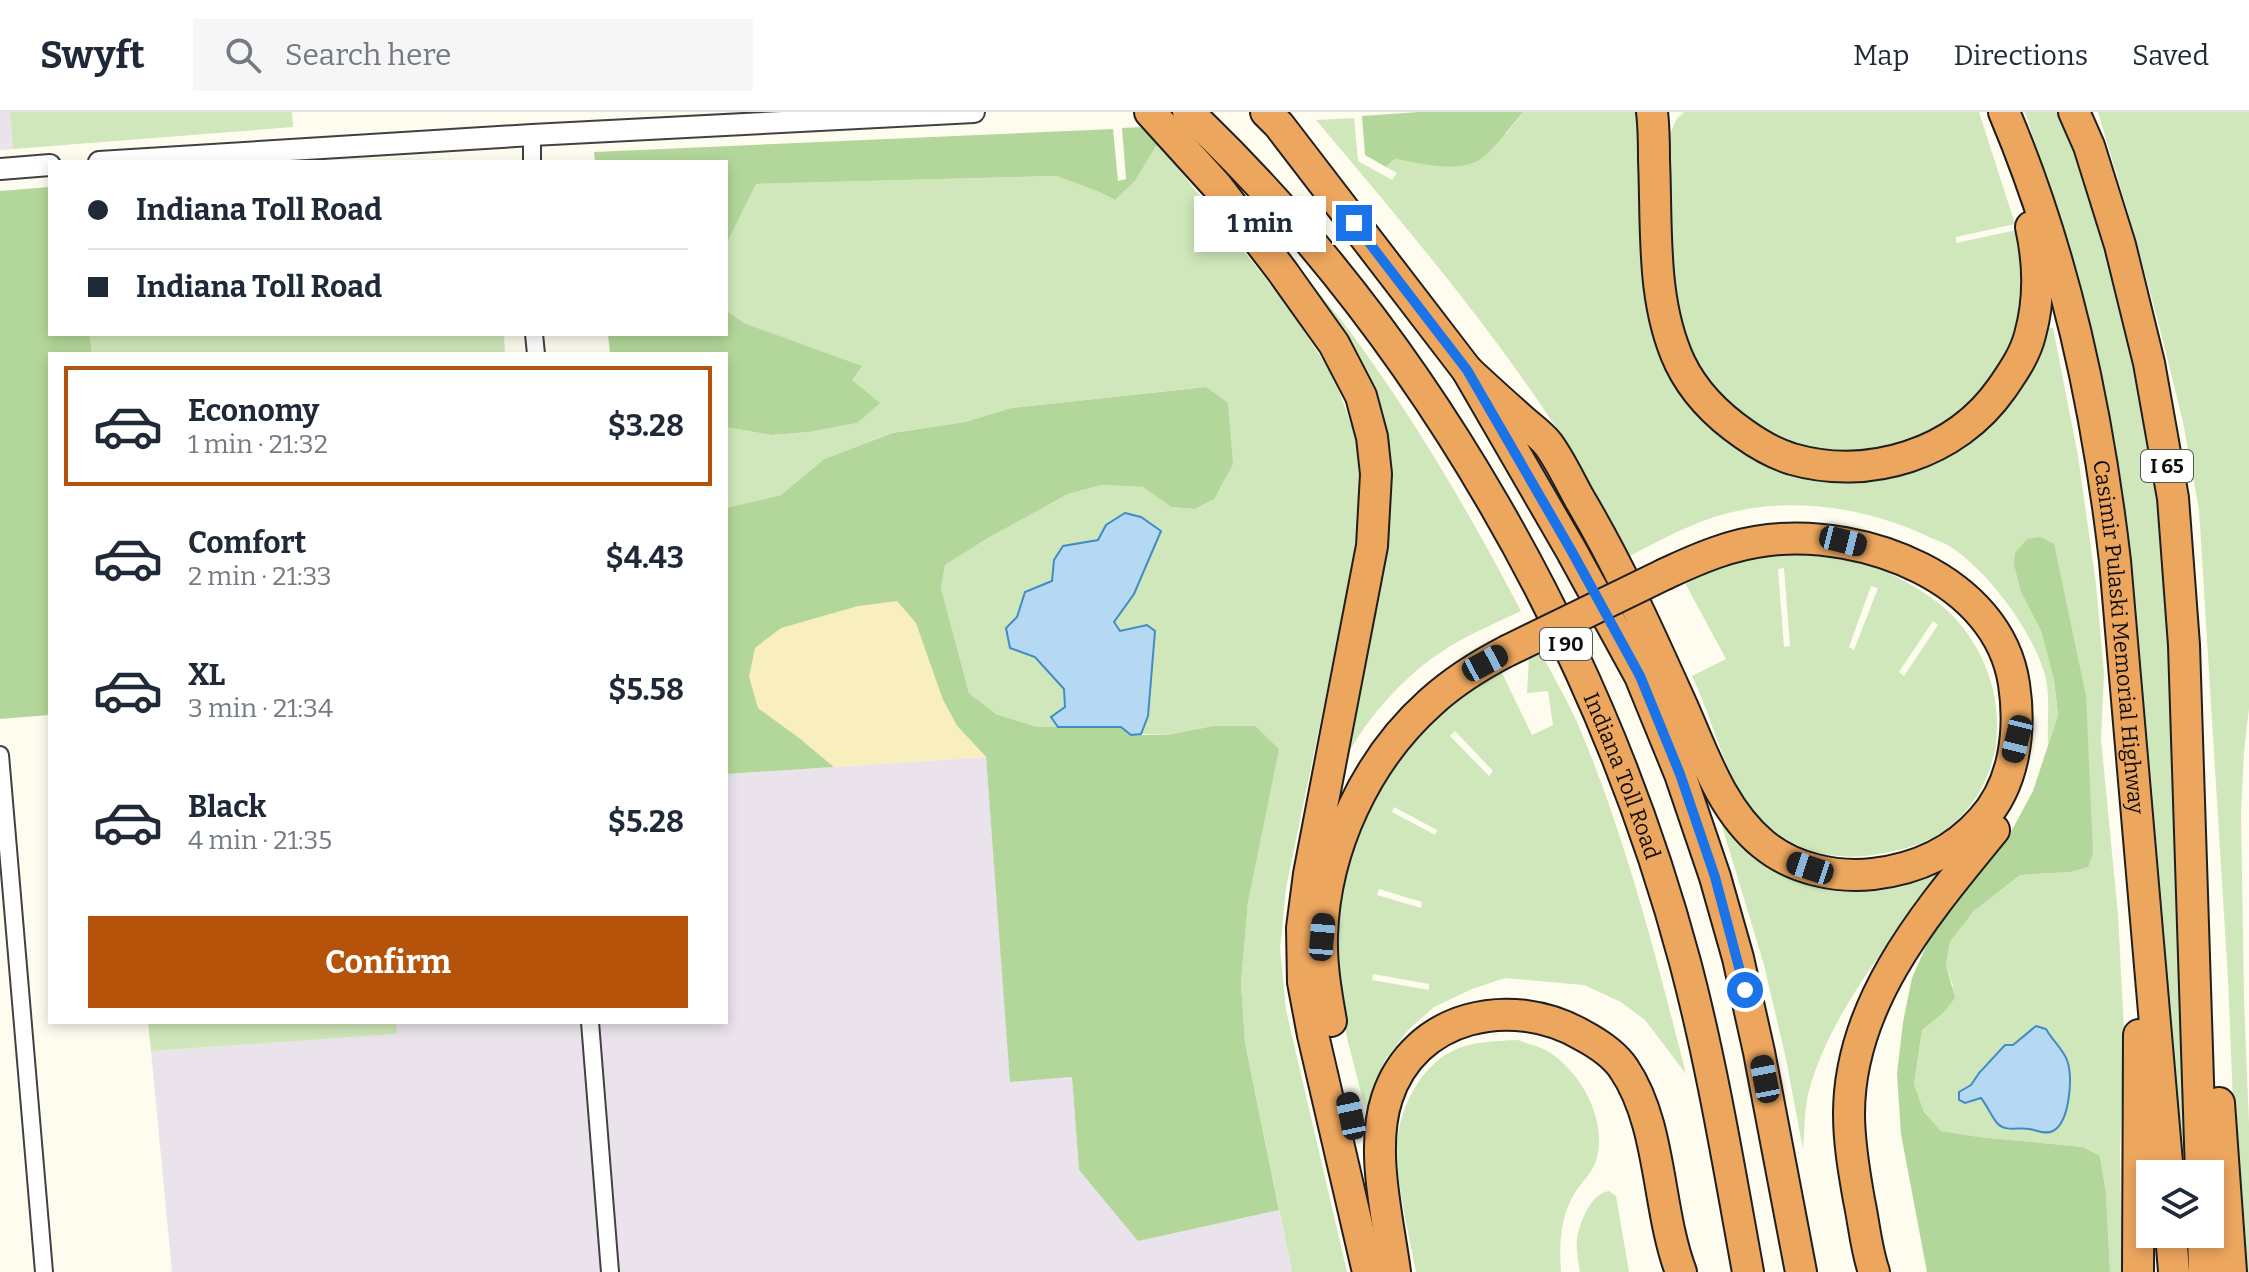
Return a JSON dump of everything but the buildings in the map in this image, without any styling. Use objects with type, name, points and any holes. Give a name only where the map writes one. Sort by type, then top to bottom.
[{"type":"highway","points":[[1150,112],[1217,186],[1334,344],[1361,396],[1372,437],[1376,474],[1372,546],[1309,874],[1302,928],[1303,982],[1313,1035],[1368,1272]]},
{"type":"highway","name":"Indiana Toll Road","points":[[1188,112],[1222,144],[1363,307],[1414,376],[1492,499],[1537,583],[1593,700],[1663,889],[1685,962],[1707,1059],[1748,1272]]},
{"type":"highway","name":"I 90","points":[[1266,112],[1467,370],[1640,676],[1680,774],[1715,877],[1738,958],[1801,1272]]},
{"type":"highway","points":[[1652,112],[1661,297],[1669,333],[1681,365],[1702,398],[1727,423],[1790,459],[1826,466],[1863,466],[1934,448],[1964,429],[1992,402],[2017,367],[2030,338],[2038,279],[2023,157]]},
{"type":"highway","name":"Casimir Pulaski Memorial Highway","points":[[2004,112],[2023,157],[2059,267],[2095,415],[2115,561],[2167,1160]]},
{"type":"highway","name":"I 65","points":[[2074,112],[2089,146],[2120,245],[2149,363],[2173,498],[2184,645],[2201,1160]]},
{"type":"highway","points":[[1467,370],[1548,443],[1594,523],[1654,644],[1718,785],[1739,819],[1764,845],[1793,862],[1826,873],[1864,875],[1899,871],[1934,858],[1961,841],[1985,818],[2009,772],[2017,739],[2017,704],[2012,672],[1998,640],[1979,610],[1950,587],[1918,566],[1877,549],[1843,541],[1772,539],[1736,545],[1661,567]]},
{"type":"highway","points":[[1309,874],[1347,783],[1376,738],[1429,682],[1454,664],[1504,644],[1720,535],[1768,524],[1843,524],[1900,539],[1965,575],[1993,602],[2014,634],[2028,669],[2034,704],[2034,738],[2027,769],[2015,799],[1998,826],[1915,930],[1883,982],[1864,1026],[1852,1078],[1849,1113],[1852,1159],[1873,1271]]},
{"type":"highway","points":[[1392,1272],[1368,1199],[1325,986],[1322,937],[1325,897],[1347,819],[1383,756],[1430,702],[1504,644]]},
{"type":"highway","points":[[2190,795],[2207,889],[2231,1272]]},
{"type":"highway","points":[[2138,1272],[2139,1019],[2149,950]]},
{"type":"highway","points":[[1392,1272],[1380,1157],[1381,1128],[1386,1099],[1400,1068],[1418,1047],[1449,1027],[1480,1016],[1512,1013],[1541,1017],[1569,1027],[1596,1043],[1623,1066],[1638,1093],[1648,1126],[1672,1266]]},
{"type":"highway","points":[[2172,1248],[2174,1272]]},
{"type":"highway","points":[[2203,1248],[2204,1272]]},
{"type":"highway","points":[[1672,1266],[1693,1272]]},
{"type":"highway","points":[[1653,1272],[1672,1266],[1707,1272]]},
{"type":"street","points":[[131,160],[974,112]]},
{"type":"street","points":[[532,135],[532,160]]},
{"type":"street","points":[[0,169],[48,165]]},
{"type":"street","points":[[0,755],[44,1272]]},
{"type":"street","points":[[590,1024],[610,1272]]},
{"type":"shaded area","points":[[0,112],[10,112],[13,149],[0,150]]},
{"type":"shaded area","points":[[986,757],[1011,1081],[1072,1077],[1079,1170],[1138,1240],[1279,1210],[1292,1272],[172,1272],[151,1051],[396,1034],[396,1024],[728,1024],[728,774]]},
{"type":"green space","points":[[10,112],[292,112],[293,127],[13,149]]},
{"type":"green space","points":[[1419,112],[1523,112],[1487,153],[1466,165],[1436,166],[1395,159],[1386,167],[1365,155],[1362,116]]},
{"type":"green space","points":[[1523,112],[1635,112],[1639,118],[1647,292],[1747,450],[1920,465],[2045,328],[2053,328],[2078,456],[2096,584],[2104,674],[2101,739],[2118,915],[2124,1031],[2120,1150],[2122,1272],[2110,1272],[2106,1193],[2100,1156],[2083,1147],[1941,1131],[1924,1112],[1914,1084],[1922,1030],[1942,1014],[1953,986],[1946,965],[1950,942],[1974,911],[2020,875],[2070,872],[2086,696],[2021,592],[2041,631],[2054,680],[2058,715],[2048,745],[2046,679],[2032,643],[2009,606],[1981,572],[1951,547],[1882,519],[1805,505],[1753,508],[1702,521],[1628,557],[1576,460],[1501,348],[1316,120],[1354,118],[1358,161],[1392,180],[1397,173],[1386,167],[1395,159],[1448,166],[1506,134]],"holes":[[[2036,1026],[2046,1029],[2062,1052],[2067,1073],[2067,1107],[2060,1125],[2046,1133],[2005,1128],[1996,1121],[1981,1097],[1965,1103],[1959,1092],[1971,1085],[2005,1045],[2013,1045]]]},
{"type":"green space","points":[[1684,112],[1979,112],[2015,224],[1956,237],[1956,243],[2017,230],[2023,248],[2024,292],[2011,342],[1989,383],[1960,412],[1929,431],[1886,448],[1848,454],[1803,447],[1766,429],[1727,403],[1701,370],[1683,338],[1675,300],[1668,139],[1676,120]]},
{"type":"green space","points":[[2025,112],[2063,112],[2111,266],[2150,440],[2162,521],[2171,623],[2188,1160],[2178,1160],[2083,306],[2064,233]]},
{"type":"green space","points":[[2098,112],[2249,112],[2249,708],[2241,814],[2249,1124],[2249,1272],[2242,1272],[2237,1201],[2228,979],[2199,510],[2183,422],[2162,337]]},
{"type":"green space","points":[[1143,127],[1158,143],[1135,181],[1115,200],[1056,176],[756,184],[728,241],[728,160],[595,160],[594,152],[1113,129],[1118,181],[1126,179],[1122,128]]},
{"type":"green space","points":[[1158,143],[1288,307],[1334,377],[1356,438],[1361,500],[1351,574],[1286,888],[1280,949],[1286,1010],[1347,1272],[1292,1272],[1245,1043],[1241,983],[1248,902],[1278,749],[1213,726],[1167,735],[1141,734],[1148,716],[1155,631],[1147,625],[1120,631],[1114,622],[1134,594],[1160,530],[1106,525],[1098,540],[1063,546],[1055,560],[1052,581],[1025,592],[1017,617],[1006,628],[1010,648],[1035,657],[1064,689],[1065,707],[1051,717],[1058,727],[1037,727],[996,714],[969,693],[941,588],[945,565],[1068,494],[1101,485],[1143,487],[1171,507],[1195,509],[1214,499],[1205,387],[1011,408],[965,422],[891,433],[824,459],[781,495],[728,508],[728,427],[771,435],[857,423],[852,379],[861,366],[744,323],[728,311],[728,241],[756,184],[1056,176],[1115,200],[1135,181]]},
{"type":"green space","points":[[48,187],[48,336],[90,336],[92,352],[48,352],[48,715],[0,719],[0,191]]},
{"type":"green space","points":[[1301,271],[1351,333],[1420,434],[1521,611],[1459,641],[1407,679],[1365,726],[1343,762],[1386,504]]},
{"type":"green space","points":[[728,311],[744,323],[862,366],[852,380],[880,403],[857,423],[809,432],[771,435],[728,427],[728,352],[610,352],[608,336],[728,336]]},
{"type":"green space","points":[[90,336],[504,336],[505,352],[92,352]]},
{"type":"green space","points":[[1206,387],[1228,403],[1233,464],[1214,499],[1195,509],[1171,507],[1143,487],[1101,485],[1068,494],[945,565],[941,588],[969,693],[996,714],[1037,727],[1121,727],[1132,735],[1167,735],[1213,726],[1255,726],[1279,749],[1248,902],[1241,983],[1245,1043],[1279,1210],[1138,1241],[1079,1170],[1072,1077],[1010,1082],[986,757],[957,726],[930,667],[803,741],[834,767],[728,774],[728,508],[781,495],[824,459],[892,433],[965,422],[1011,408]]},
{"type":"green space","points":[[2041,537],[2054,544],[2086,696],[2093,853],[2088,867],[2070,872],[2020,875],[1974,911],[1950,942],[1946,965],[1955,998],[1942,1014],[1922,1030],[1914,1084],[1924,1112],[1941,1131],[2083,1147],[2100,1156],[2106,1193],[2110,1272],[1927,1272],[1901,1134],[1897,1074],[1903,1022],[1912,978],[1935,926],[2012,830],[2033,791],[2058,715],[2054,680],[2041,631],[2021,592],[2014,564],[2015,553],[2027,539]]},
{"type":"green space","points":[[1799,551],[1842,556],[1870,565],[1930,596],[1953,616],[1971,639],[1985,665],[1993,692],[1997,720],[1995,748],[1988,775],[1974,800],[1945,831],[1900,850],[1865,856],[1836,856],[1808,849],[1782,836],[1759,818],[1748,804],[1729,770],[1692,676],[1726,659],[1684,581],[1755,554]],"holes":[[[1784,568],[1790,646],[1784,647],[1778,569]],[[1871,586],[1878,588],[1854,650],[1849,647]],[[1933,621],[1938,625],[1904,676],[1899,672]]]},
{"type":"green space","points":[[1540,651],[1573,713],[1594,764],[1638,896],[1686,1074],[1645,1020],[1621,1002],[1584,985],[1505,978],[1434,1007],[1409,1029],[1385,1060],[1367,1115],[1344,1025],[1335,971],[1335,925],[1349,857],[1376,794],[1402,752],[1442,713],[1501,671],[1532,735],[1553,725],[1548,691],[1527,693],[1529,656]],"holes":[[[1455,731],[1493,771],[1489,776],[1450,736]],[[1394,807],[1437,830],[1435,835],[1392,812]],[[1379,889],[1422,902],[1421,908],[1377,895]],[[1373,974],[1429,984],[1429,990],[1372,980]]]},
{"type":"green space","points":[[1730,823],[1810,880],[1962,848],[1875,962],[1837,1023],[1810,1087],[1803,1149],[1764,965],[1722,826]]},
{"type":"green space","points":[[148,1024],[396,1024],[397,1034],[151,1051]]},
{"type":"green space","points":[[1518,1040],[1547,1051],[1570,1070],[1588,1097],[1598,1127],[1595,1162],[1569,1203],[1563,1222],[1561,1272],[1416,1272],[1404,1211],[1397,1150],[1406,1105],[1422,1077],[1444,1056],[1472,1044]]},
{"type":"green space","points":[[1609,1191],[1616,1196],[1629,1272],[1580,1272],[1577,1238],[1581,1224],[1587,1209],[1597,1197]]},
{"type":"sand","points":[[897,601],[916,623],[943,700],[957,726],[986,757],[834,767],[758,708],[749,677],[755,648],[781,628],[858,606]]},
{"type":"water","points":[[1125,513],[1141,517],[1161,531],[1134,594],[1114,622],[1120,631],[1147,625],[1155,631],[1148,716],[1141,734],[1131,735],[1121,727],[1058,727],[1051,717],[1065,707],[1064,689],[1035,657],[1010,648],[1006,628],[1017,617],[1025,592],[1052,581],[1054,560],[1063,546],[1098,540],[1106,525]]},
{"type":"water","points":[[2036,1026],[2046,1029],[2065,1056],[2069,1068],[2070,1088],[2063,1118],[2059,1126],[2047,1133],[2005,1128],[1996,1121],[1981,1098],[1965,1103],[1959,1100],[1959,1092],[1971,1085],[2005,1045],[2013,1045]]},
{"type":"route","points":[[1354,223],[1467,370],[1640,676],[1680,774],[1715,877],[1745,990]]}]
